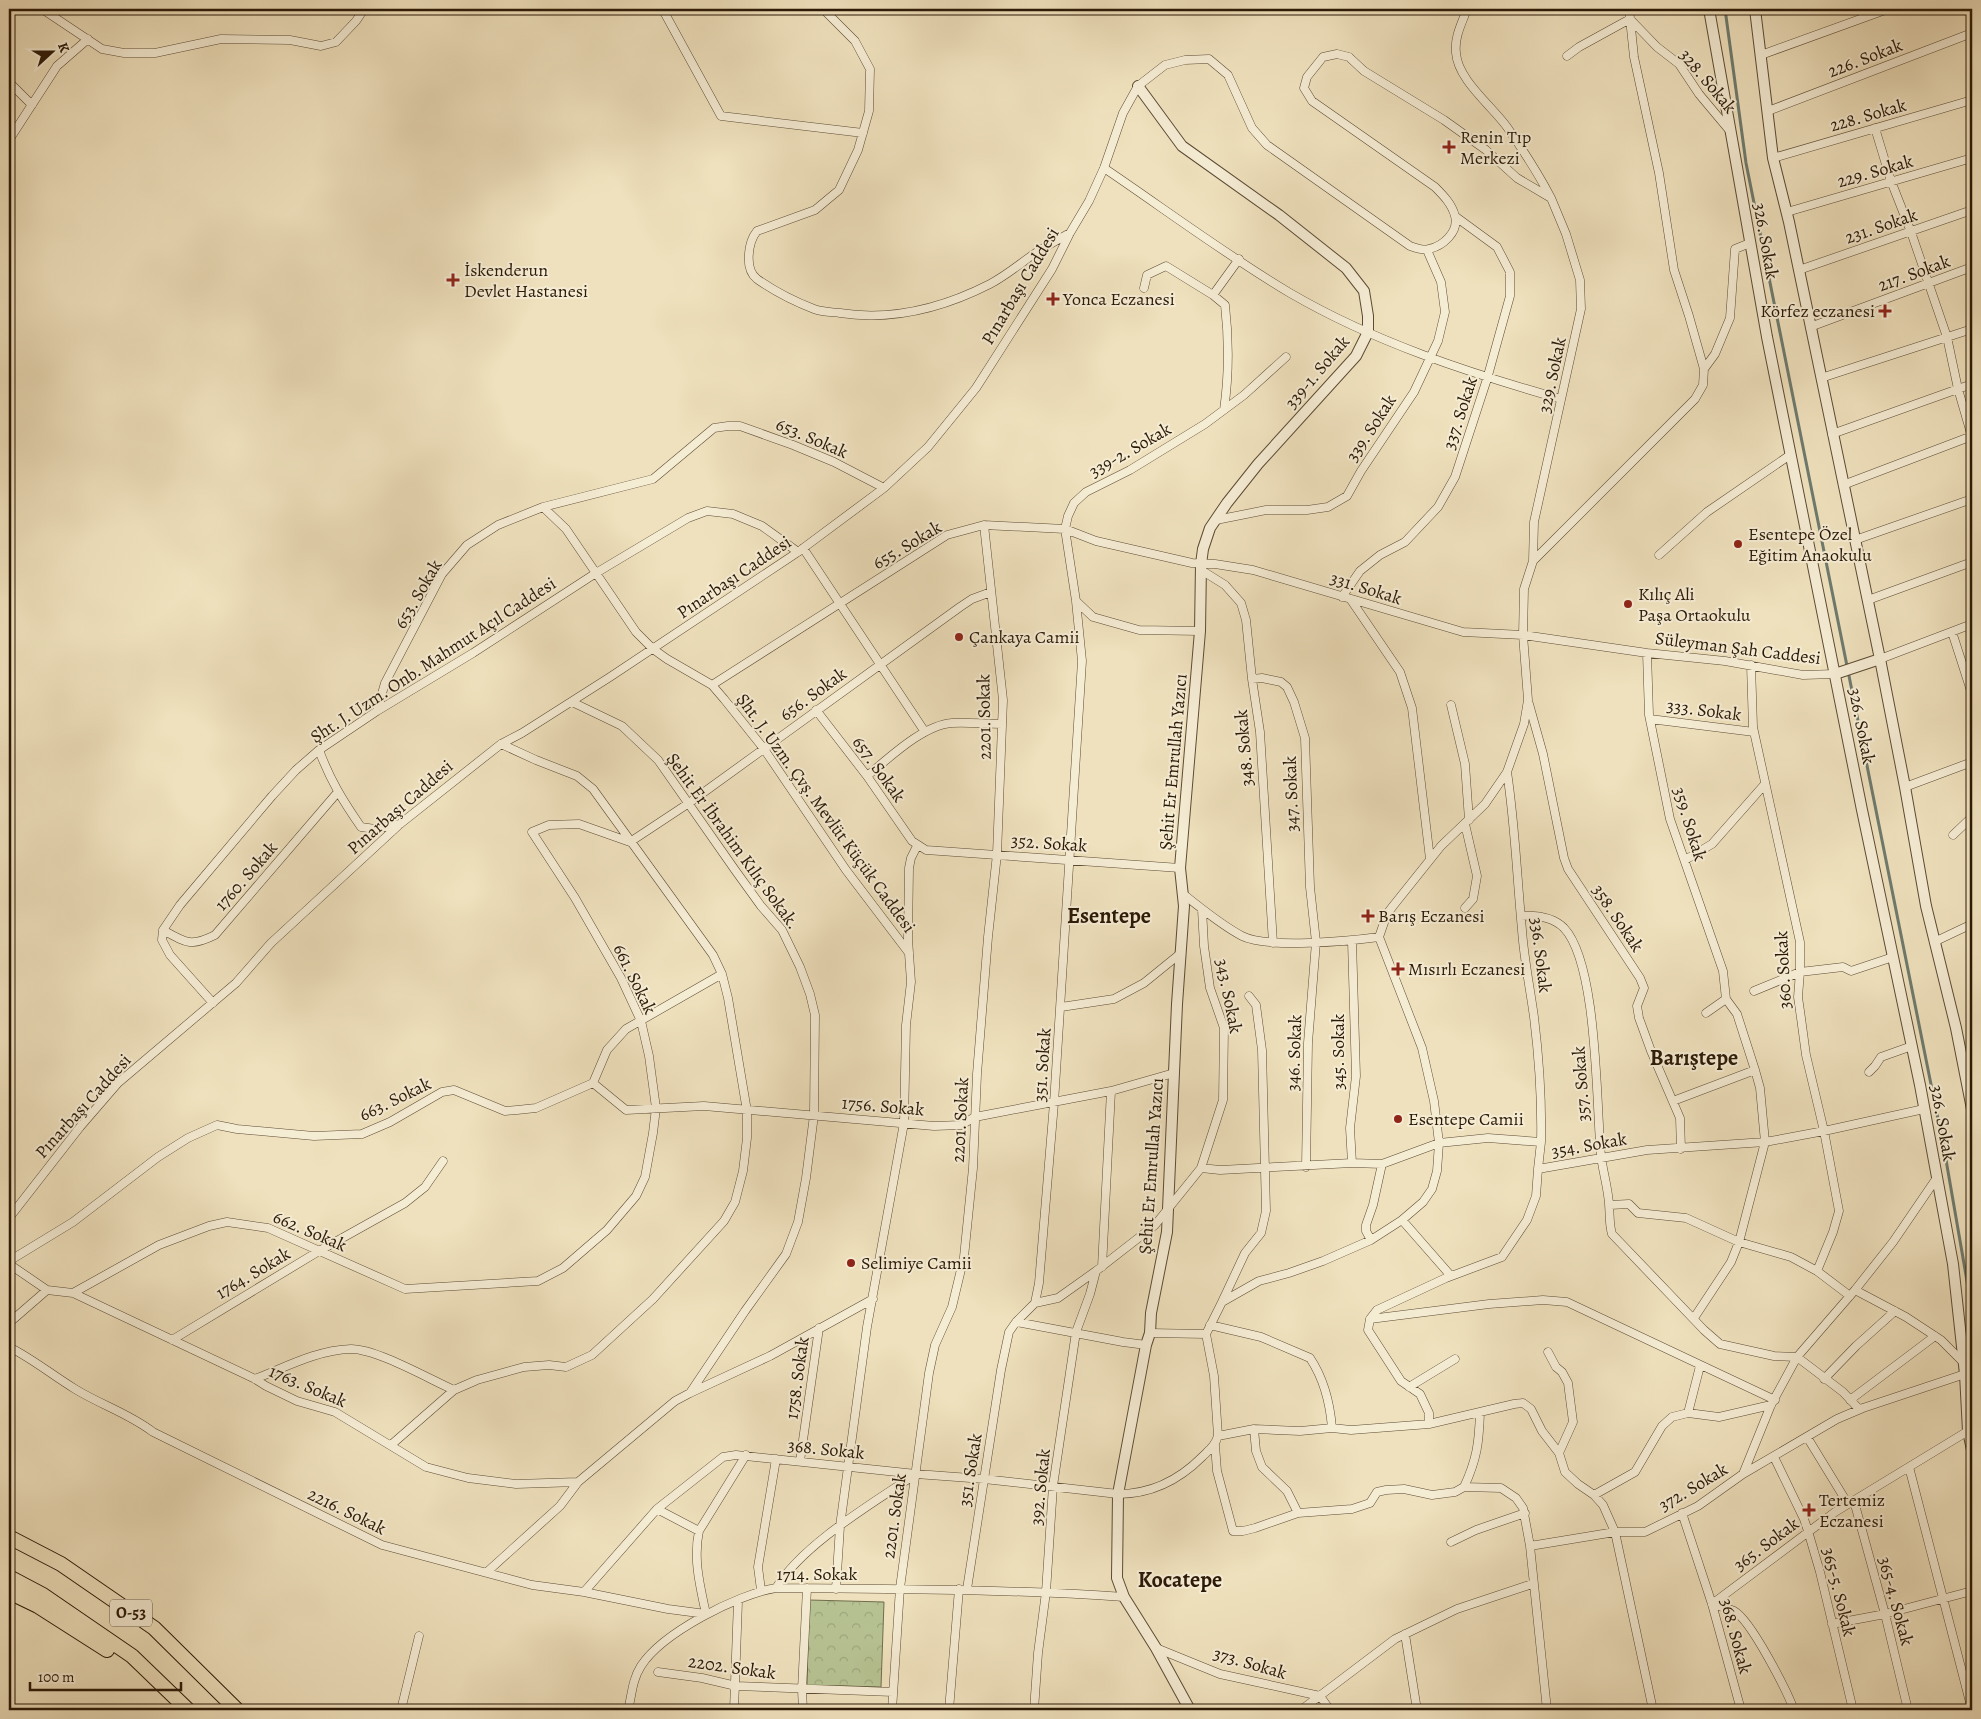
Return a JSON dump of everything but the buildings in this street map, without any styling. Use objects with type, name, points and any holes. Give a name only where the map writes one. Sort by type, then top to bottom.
[{"type":"highway","points":[[9,1529],[64,1559],[154,1628]]},
{"type":"highway","name":"O-53","points":[[9,1538],[61,1564],[154,1628],[237,1710]]},
{"type":"highway","name":"O-53","points":[[9,1577],[43,1595],[132,1656],[186,1710]]},
{"type":"highway","points":[[9,1592],[38,1606],[124,1660],[186,1710]]},
{"type":"street","points":[[42,9],[102,49],[124,54],[155,53],[221,38],[290,40],[321,46],[336,42],[356,22],[364,9]]},
{"type":"street","points":[[628,9],[699,9]]},
{"type":"street","points":[[823,9],[855,41],[870,69],[869,111],[858,150],[838,190],[815,210],[757,231],[751,238],[749,270],[752,275],[777,293],[815,310],[857,316],[895,315],[926,310],[960,298],[992,283],[1039,250],[1070,232]]},
{"type":"street","points":[[1467,9],[1457,34],[1456,52],[1460,71],[1506,125],[1533,165],[1551,198]]},
{"type":"street","points":[[1222,1302],[1259,1282],[1323,1261],[1371,1240],[1402,1220],[1423,1202],[1432,1189],[1437,1172],[1439,1143],[1434,1101],[1422,1048],[1379,937],[1388,914],[1430,859],[1441,846],[1486,804],[1507,772],[1524,724],[1528,700],[1523,635],[1524,589],[1533,561],[1695,399],[1703,385],[1704,370],[1690,316],[1674,270],[1659,173],[1634,57],[1629,9]]},
{"type":"street","name":"326. Sokak","points":[[1709,9],[1790,455],[1912,1046],[1953,1264],[1965,1374],[1968,1431],[1972,1450]]},
{"type":"street","name":"326. Sokak","points":[[1755,9],[1773,158],[1787,212],[1868,600],[1906,787],[1926,906],[1956,1028],[1972,1109]]},
{"type":"street","points":[[1761,55],[1888,9]]},
{"type":"street","points":[[663,10],[721,116],[863,133]]},
{"type":"street","points":[[1567,56],[1579,47],[1630,19]]},
{"type":"street","name":"328. Sokak","points":[[1630,19],[1657,47],[1679,64],[1699,94],[1730,131]]},
{"type":"street","name":"226. Sokak","points":[[1768,111],[1972,33]]},
{"type":"street","points":[[9,140],[57,66],[88,39]]},
{"type":"street","points":[[1427,250],[1445,243],[1453,231],[1456,217],[1451,205],[1435,187],[1312,101],[1304,88],[1307,77],[1323,58],[1336,54],[1349,57],[1364,71],[1444,120],[1486,150],[1517,178],[1551,198]]},
{"type":"street","name":"Pınarbaşı Caddesi","points":[[9,1218],[80,1127],[118,1083],[236,983],[271,943],[400,824],[502,744],[572,702],[801,550],[884,488],[928,447],[976,388],[1052,269],[1070,232],[1089,201],[1104,168],[1123,113],[1138,86],[1165,65],[1185,60],[1209,59],[1228,76],[1252,128],[1267,145],[1410,246],[1427,250]]},
{"type":"street","points":[[9,82],[32,105]]},
{"type":"street","name":"339-1. Sokak","points":[[1138,86],[1182,146],[1278,215],[1346,268],[1364,290],[1368,316],[1368,332],[1356,356],[1258,464],[1210,528],[1203,549],[1201,567],[1200,631]]},
{"type":"street","name":"228. Sokak","points":[[1773,158],[1972,100]]},
{"type":"street","points":[[1843,485],[1972,436],[1958,389],[1947,337],[1911,232],[1891,181],[1875,128]]},
{"type":"street","name":"229. Sokak","points":[[1787,212],[1972,158]]},
{"type":"street","points":[[1104,168],[1291,293],[1368,332],[1487,378],[1561,399]]},
{"type":"street","name":"329. Sokak","points":[[1533,561],[1534,522],[1581,309],[1580,280],[1566,234],[1551,198]]},
{"type":"street","name":"231. Sokak","points":[[1798,270],[1972,210]]},
{"type":"street","name":"337. Sokak","points":[[1342,597],[1360,571],[1380,555],[1405,542],[1438,508],[1455,477],[1487,378],[1510,296],[1510,272],[1498,247],[1456,217]]},
{"type":"street","points":[[1704,370],[1715,354],[1730,318],[1735,249],[1750,243]]},
{"type":"street","name":"339. Sokak","points":[[1216,520],[1266,510],[1307,510],[1328,506],[1347,496],[1361,471],[1414,392],[1438,341],[1445,312],[1441,282],[1427,250]]},
{"type":"street","points":[[1213,295],[1240,259]]},
{"type":"street","points":[[1144,288],[1147,274],[1166,266],[1213,295],[1225,305],[1228,382],[1224,410]]},
{"type":"street","name":"217. Sokak","points":[[1810,327],[1972,267]]},
{"type":"street","points":[[1821,378],[1972,329]]},
{"type":"street","name":"339-2. Sokak","points":[[1065,529],[1068,516],[1074,504],[1086,492],[1130,470],[1205,424],[1244,395],[1286,357]]},
{"type":"street","points":[[1832,434],[1972,384]]},
{"type":"street","name":"653. Sokak","points":[[377,711],[386,683],[442,574],[467,545],[498,525],[543,507],[653,479],[714,428],[740,426],[834,462],[884,488]]},
{"type":"street","points":[[1659,555],[1707,512],[1790,455]]},
{"type":"street","points":[[1855,540],[1972,499]]},
{"type":"street","name":"Şht. J. Uzm. Çvş. Mevlüt Küçük Caddesi","points":[[543,507],[566,529],[636,632],[653,649],[667,659],[712,685],[764,749],[846,870],[909,953],[911,982],[906,1025],[904,1123],[867,1328],[840,1526],[836,1589]]},
{"type":"street","name":"Şht. J. Uzm. Onb. Mahmut Açıl Caddesi","points":[[163,930],[180,905],[272,796],[296,770],[319,750],[377,711],[473,653],[596,573],[688,518],[707,511],[733,514],[762,526],[801,550],[840,604],[925,732]]},
{"type":"street","name":"655. Sokak","points":[[712,685],[947,535],[984,526],[1065,529],[1096,541],[1201,567]]},
{"type":"street","name":"2201. Sokak","points":[[892,1710],[900,1588],[935,1344],[952,1307],[964,1257],[973,1168],[988,937],[996,854],[1002,724],[1002,700],[984,526]]},
{"type":"street","name":"351. Sokak","points":[[949,1710],[963,1589],[984,1479],[1000,1370],[1009,1332],[1035,1303],[1039,1283],[1061,1007],[1082,661],[1076,600],[1065,529]]},
{"type":"street","points":[[1868,600],[1972,562]]},
{"type":"street","name":"331. Sokak","points":[[1201,567],[1215,564],[1253,570],[1463,632],[1523,635]]},
{"type":"street","name":"348. Sokak","points":[[1201,567],[1225,585],[1241,603],[1246,620],[1260,732],[1273,943]]},
{"type":"street","name":"656. Sokak","points":[[630,842],[689,804],[816,710],[972,599],[991,592]]},
{"type":"street","points":[[1076,600],[1093,617],[1140,630],[1200,631]]},
{"type":"street","points":[[1351,600],[1400,672],[1412,708],[1430,859]]},
{"type":"street","name":"Süleyman Şah Caddesi","points":[[1523,635],[1646,653],[1725,661],[1803,675],[1835,674],[1972,624]]},
{"type":"street","name":"Şehit Er Emrullah Yazıcı","points":[[1190,1710],[1156,1648],[1124,1597],[1117,1578],[1118,1494],[1146,1345],[1150,1333],[1151,1313],[1167,1232],[1181,953],[1183,894],[1180,868],[1200,631]]},
{"type":"street","points":[[1952,632],[1972,694]]},
{"type":"street","name":"359. Sokak","points":[[1646,653],[1650,719],[1670,819],[1723,971],[1726,999]]},
{"type":"street","name":"360. Sokak","points":[[1751,665],[1754,732],[1800,942],[1798,996],[1806,1055],[1824,1131],[1839,1211],[1833,1232],[1817,1271]]},
{"type":"street","name":"347. Sokak","points":[[1252,679],[1262,678],[1272,682],[1281,682],[1287,687],[1294,702],[1305,738],[1310,887],[1316,942]]},
{"type":"street","name":"358. Sokak","points":[[1528,700],[1543,754],[1568,870],[1640,978],[1644,988],[1638,1006],[1639,1018],[1680,1118],[1681,1149]]},
{"type":"street","name":"Şehit Er İbrahim Kılıç Sokak.","points":[[487,1572],[560,1506],[578,1482],[675,1401],[690,1393],[786,1254],[798,1222],[814,1115],[815,1015],[800,967],[782,930],[734,870],[658,760],[622,726],[572,702]]},
{"type":"street","points":[[1451,705],[1465,764],[1467,822],[1477,876],[1473,899],[1465,908]]},
{"type":"street","name":"657. Sokak","points":[[816,710],[867,776],[917,846]]},
{"type":"street","name":"333. Sokak","points":[[1650,719],[1754,732]]},
{"type":"street","points":[[867,776],[925,732],[950,723],[1002,724]]},
{"type":"street","points":[[391,1445],[454,1390],[477,1380],[524,1367],[549,1365],[566,1367],[592,1355],[642,1310],[724,1221],[735,1202],[743,1171],[747,1138],[747,1111],[728,998],[722,974],[712,955],[593,789],[578,776],[536,760],[502,744]]},
{"type":"street","points":[[319,750],[337,793],[361,827],[375,829],[400,824]]},
{"type":"street","points":[[1906,787],[1972,762]]},
{"type":"street","name":"336. Sokak","points":[[1507,772],[1512,805],[1516,876],[1539,1061],[1542,1142]]},
{"type":"street","points":[[1685,860],[1712,844],[1765,784]]},
{"type":"street","name":"1760. Sokak","points":[[163,930],[184,942],[200,943],[215,935],[337,793]]},
{"type":"street","points":[[1953,835],[1972,817]]},
{"type":"street","name":"661. Sokak","points":[[546,1278],[564,1268],[607,1230],[636,1196],[645,1177],[656,1108],[649,1056],[641,1021],[620,978],[575,898],[532,832],[549,825],[579,824],[630,842]]},
{"type":"street","points":[[909,953],[909,868],[910,858],[917,846]]},
{"type":"street","name":"352. Sokak","points":[[917,846],[926,850],[1180,868]]},
{"type":"street","name":"343. Sokak","points":[[1183,894],[1244,937],[1273,943],[1352,941],[1379,937]]},
{"type":"street","name":"343. Sokak","points":[[1035,1303],[1058,1298],[1155,1225],[1200,1168],[1223,1100],[1224,1028],[1210,988],[1204,946],[1202,909]]},
{"type":"street","name":"357. Sokak","points":[[1521,916],[1547,918],[1564,928],[1578,952],[1590,999],[1601,1157],[1610,1205],[1609,1224],[1612,1234],[1704,1330],[1720,1344],[1774,1356],[1797,1357]]},
{"type":"street","points":[[1934,942],[1972,924]]},
{"type":"street","points":[[163,930],[162,940],[170,955],[213,1003]]},
{"type":"street","name":"345. Sokak","points":[[1352,941],[1356,1076],[1350,1128],[1352,1163]]},
{"type":"street","name":"346. Sokak","points":[[1306,1167],[1308,1043],[1316,942]]},
{"type":"street","points":[[1061,1007],[1114,999],[1144,983],[1181,953]]},
{"type":"street","points":[[1754,991],[1800,972],[1843,967],[1851,971],[1893,957]]},
{"type":"street","points":[[593,1083],[607,1050],[626,1029],[722,974]]},
{"type":"street","points":[[1249,996],[1256,1005],[1262,1050],[1266,1211],[1261,1233],[1245,1254],[1206,1334],[1214,1376],[1218,1436],[1215,1445],[1217,1471],[1233,1531],[1255,1528],[1298,1513],[1352,1509],[1370,1503],[1378,1492],[1386,1490],[1404,1489],[1432,1495],[1455,1492],[1464,1487],[1501,1488],[1516,1498],[1524,1513],[1530,1546],[1532,1584],[1547,1710]]},
{"type":"street","points":[[1694,1318],[1731,1262],[1740,1242],[1765,1142],[1760,1088],[1737,1014],[1726,999],[1706,1013]]},
{"type":"street","points":[[1868,1072],[1881,1057],[1912,1046]]},
{"type":"street","points":[[1673,1101],[1755,1070]]},
{"type":"street","name":"1756. Sokak","points":[[593,1083],[626,1110],[704,1106],[934,1126],[961,1125],[975,1117],[1111,1092],[1174,1073]]},
{"type":"street","name":"663. Sokak","points":[[9,1262],[73,1222],[119,1186],[188,1138],[217,1125],[238,1129],[314,1136],[362,1134],[390,1122],[442,1092],[454,1090],[505,1110],[517,1110],[536,1108],[593,1083]]},
{"type":"street","name":"392. Sokak","points":[[1034,1710],[1038,1653],[1046,1592],[1053,1486],[1076,1332],[1099,1269],[1111,1092]]},
{"type":"street","name":"354. Sokak","points":[[1200,1168],[1220,1170],[1306,1167],[1352,1163],[1382,1164],[1439,1143],[1488,1138],[1542,1142],[1538,1169],[1647,1150],[1765,1142],[1924,1109]]},
{"type":"street","name":"1764. Sokak","points":[[172,1340],[319,1251],[405,1203],[425,1187],[444,1161]]},
{"type":"street","points":[[1371,1240],[1366,1231],[1366,1225],[1373,1206],[1382,1164]]},
{"type":"street","points":[[1428,1424],[1430,1414],[1420,1394],[1400,1381],[1368,1330],[1370,1319],[1377,1310],[1452,1276],[1502,1257],[1527,1220],[1536,1196],[1538,1169]]},
{"type":"street","name":"372. Sokak","points":[[1530,1546],[1615,1532],[1645,1532],[1698,1506],[1743,1474],[1773,1403],[1797,1357],[1853,1293],[1893,1242],[1936,1179]]},
{"type":"street","points":[[1610,1205],[1629,1204],[1638,1212],[1686,1218],[1740,1242],[1791,1257],[1853,1293],[1895,1311],[1935,1336],[1963,1362]]},
{"type":"street","points":[[1402,1220],[1452,1276]]},
{"type":"street","name":"662. Sokak","points":[[73,1293],[159,1245],[208,1226],[227,1222],[268,1228],[405,1289],[538,1281],[546,1278]]},
{"type":"street","name":"1763. Sokak","points":[[9,1262],[47,1290],[73,1293],[255,1379],[297,1401],[335,1412],[426,1467],[468,1478],[516,1484],[578,1482]]},
{"type":"street","points":[[9,1323],[47,1290]]},
{"type":"street","points":[[690,1393],[770,1356],[873,1299]]},
{"type":"street","points":[[1370,1319],[1489,1304],[1543,1300],[1567,1302],[1773,1403]]},
{"type":"street","points":[[1824,1379],[1856,1346],[1895,1311]]},
{"type":"street","points":[[1016,1322],[1146,1345]]},
{"type":"street","points":[[1210,1325],[1261,1336],[1310,1358],[1327,1395],[1332,1428]]},
{"type":"street","name":"1758. Sokak","points":[[800,1462],[819,1328]]},
{"type":"street","points":[[1150,1333],[1206,1334]]},
{"type":"street","points":[[1850,1400],[1935,1336]]},
{"type":"street","name":"2216. Sokak","points":[[9,1347],[29,1357],[76,1390],[136,1419],[153,1432],[382,1545],[532,1584],[584,1592],[668,1609],[706,1614]]},
{"type":"street","points":[[255,1379],[305,1358],[352,1349],[375,1354],[454,1390]]},
{"type":"street","points":[[1548,1352],[1568,1383],[1573,1422],[1559,1453]]},
{"type":"street","points":[[1797,1357],[1843,1392],[1859,1410]]},
{"type":"street","points":[[1409,1387],[1455,1360]]},
{"type":"street","points":[[1688,1413],[1700,1366]]},
{"type":"street","points":[[1743,1474],[1837,1419],[1965,1374]]},
{"type":"street","points":[[1218,1436],[1254,1430],[1300,1431],[1332,1428],[1351,1430],[1428,1424],[1523,1403],[1531,1409],[1542,1431],[1559,1453],[1565,1472],[1578,1484],[1594,1494],[1603,1505],[1615,1532],[1653,1710]]},
{"type":"street","points":[[1594,1494],[1635,1472],[1662,1426],[1672,1417],[1688,1413],[1719,1417],[1773,1403]]},
{"type":"street","points":[[1464,1487],[1474,1466],[1479,1446],[1480,1412]]},
{"type":"street","points":[[1254,1430],[1256,1451],[1262,1468],[1287,1491],[1298,1513]]},
{"type":"street","name":"365. Sokak","points":[[1712,1604],[1808,1531],[1851,1502],[1968,1431]]},
{"type":"street","name":"365-4. Sokak","points":[[1808,1437],[1851,1502],[1885,1614],[1908,1710]]},
{"type":"street","name":"368. Sokak","points":[[584,1592],[657,1509],[723,1458],[746,1455],[1118,1494],[1138,1492],[1163,1485],[1179,1477],[1215,1445]]},
{"type":"street","points":[[706,1614],[697,1570],[699,1531],[746,1455]]},
{"type":"street","name":"365-5. Sokak","points":[[1774,1457],[1808,1531],[1853,1710]]},
{"type":"street","points":[[761,1590],[758,1567],[776,1459]]},
{"type":"street","points":[[1909,1467],[1972,1710]]},
{"type":"street","points":[[776,1588],[782,1578],[799,1560],[840,1526],[916,1474]]},
{"type":"street","points":[[657,1509],[699,1531]]},
{"type":"street","points":[[1451,1542],[1476,1530],[1524,1513]]},
{"type":"street","name":"368. Sokak","points":[[1682,1513],[1712,1604],[1740,1710]]},
{"type":"street","points":[[1301,1710],[1395,1639],[1457,1609],[1532,1584]]},
{"type":"street","name":"1714. Sokak","points":[[628,1710],[633,1683],[641,1666],[660,1645],[706,1614],[761,1590],[776,1588],[963,1589],[1124,1597]]},
{"type":"street","points":[[803,1710],[802,1690],[807,1588]]},
{"type":"street","points":[[1832,1624],[1885,1614],[1972,1591]]},
{"type":"street","points":[[734,1710],[738,1600]]},
{"type":"street","points":[[1712,1604],[1735,1612],[1747,1624],[1789,1694],[1794,1710]]},
{"type":"street","points":[[1405,1634],[1417,1710]]},
{"type":"street","points":[[401,1710],[419,1636]]},
{"type":"street","name":"373. Sokak","points":[[1156,1648],[1220,1674],[1320,1696]]},
{"type":"street","name":"2202. Sokak","points":[[658,1672],[702,1678],[736,1686],[893,1692]]},
{"type":"street","points":[[1320,1696],[1330,1710]]},
{"type":"green space","points":[[809,1600],[884,1602],[881,1687],[807,1685]]},
{"type":"waterway","points":[[1725,9],[1746,163],[1945,1154],[1972,1310]]},
{"type":"place","name":"Renin Tıp Merkezi","points":[[1449,147]]},
{"type":"place","name":"İskenderun Devlet Hastanesi","points":[[453,280]]},
{"type":"place","name":"Yonca Eczanesi","points":[[1053,299]]},
{"type":"place","name":"Körfez eczanesi","points":[[1885,311]]},
{"type":"place","name":"Esentepe Özel Eğitim Anaokulu","points":[[1738,544]]},
{"type":"place","name":"Kılıç Ali Paşa Ortaokulu","points":[[1628,604]]},
{"type":"place","name":"Çankaya Camii","points":[[959,637]]},
{"type":"place","name":"Barış Eczanesi","points":[[1368,916]]},
{"type":"place","name":"Mısırlı Eczanesi","points":[[1398,969]]},
{"type":"place","name":"Esentepe Camii","points":[[1398,1119]]},
{"type":"place","name":"Selimiye Camii","points":[[851,1263]]},
{"type":"place","name":"Tertemiz Eczanesi","points":[[1809,1510]]},
{"type":"district","name":"Esentepe","points":[[1109,916]]},
{"type":"district","name":"Barıştepe","points":[[1694,1058]]},
{"type":"district","name":"Kocatepe","points":[[1180,1580]]}]
